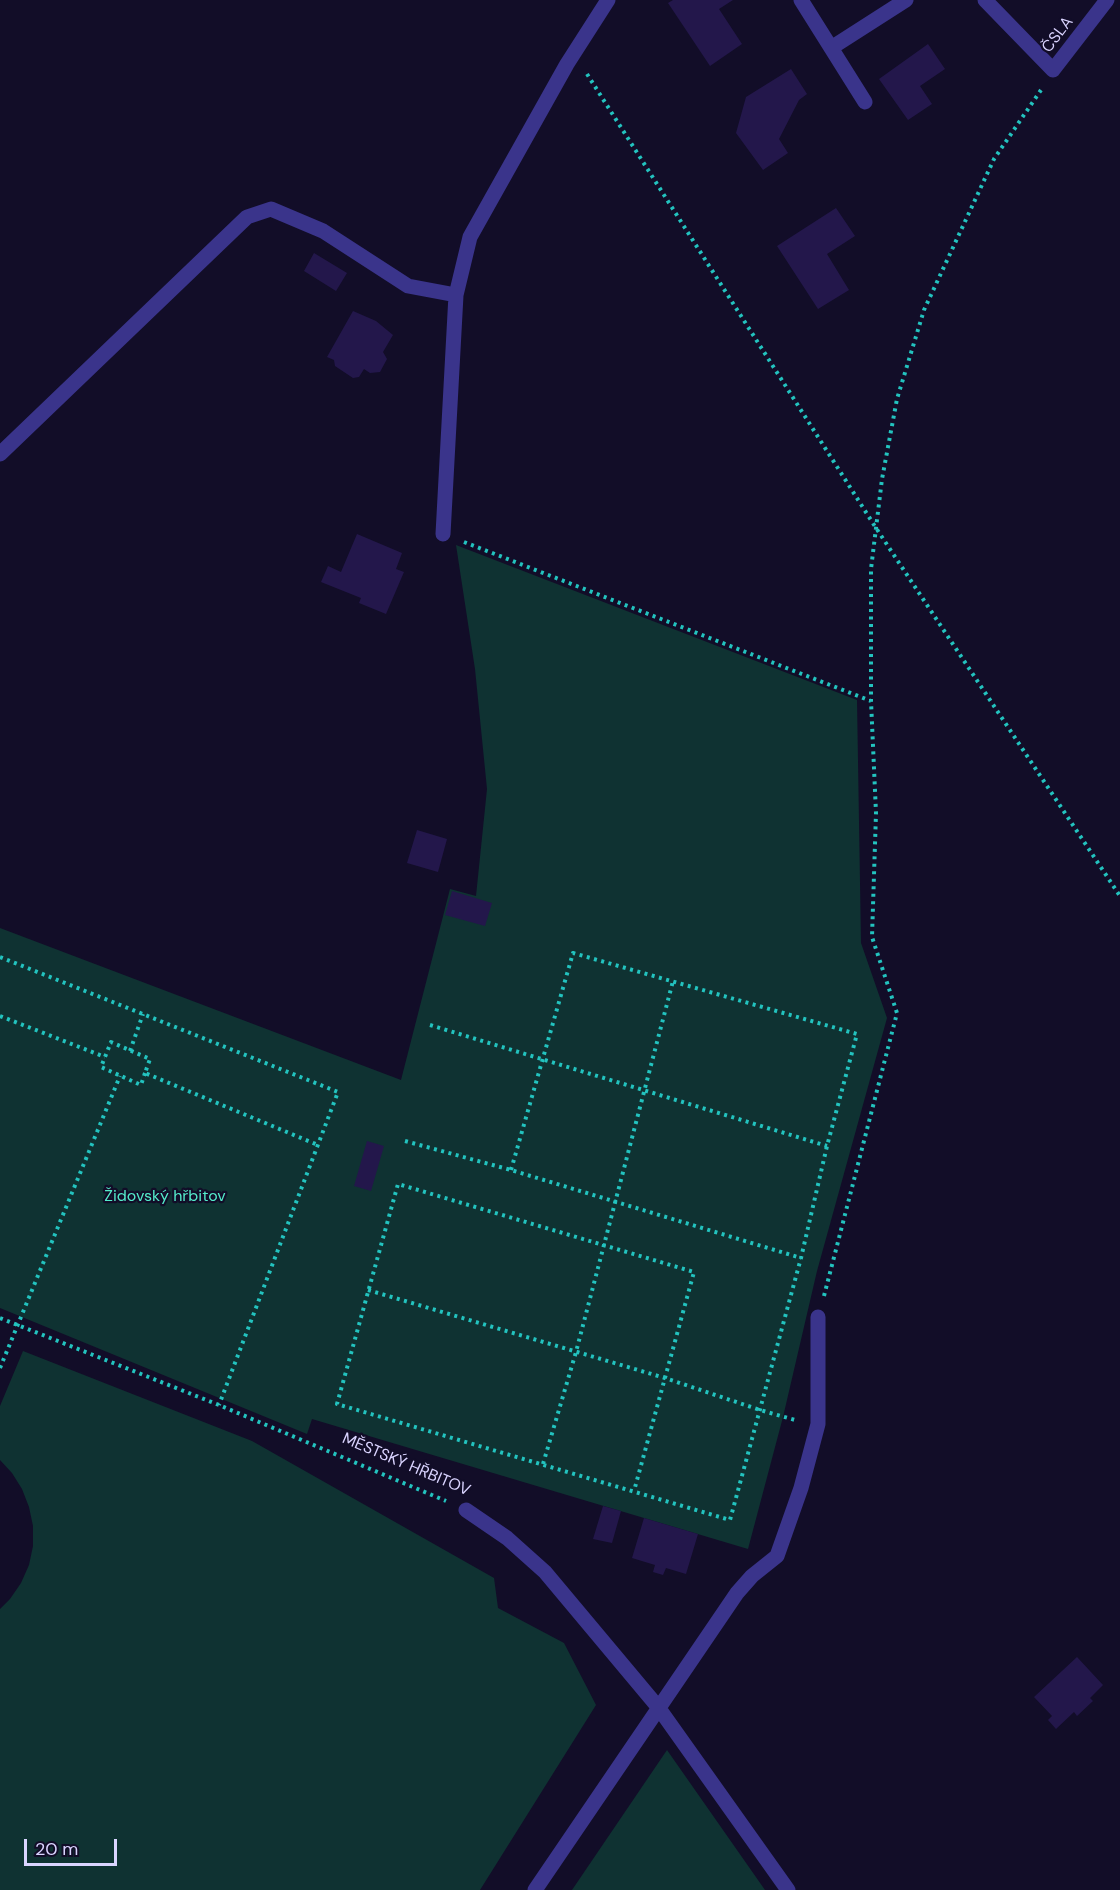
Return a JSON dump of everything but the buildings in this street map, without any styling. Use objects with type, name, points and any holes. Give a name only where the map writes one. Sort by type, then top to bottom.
[{"type":"street","points":[[443,534],[456,295],[470,237],[574,53],[608,0]]},
{"type":"street","points":[[801,0],[865,102]]},
{"type":"street","points":[[831,48],[906,0]]},
{"type":"street","name":"ČSLA","points":[[985,0],[1053,70],[1107,0]]},
{"type":"street","points":[[0,454],[247,217],[271,208],[323,231],[408,286],[456,295]]},
{"type":"street","points":[[535,1890],[737,1593],[752,1576],[777,1556],[801,1488],[818,1424],[818,1317]]},
{"type":"street","name":"MĚSTSKÝ HŘBITOV","points":[[466,1510],[507,1538],[545,1572],[658,1707],[788,1890]]},
{"type":"path","points":[[574,53],[876,528],[1120,896]]},
{"type":"path","points":[[818,1317],[897,1013],[872,937],[876,813],[871,701],[871,568],[882,479],[897,399],[924,310],[994,159],[1053,70]]},
{"type":"path","points":[[443,534],[871,701]]},
{"type":"path","points":[[511,1170],[573,953],[857,1034],[827,1146],[801,1258],[730,1520],[337,1404],[398,1184],[694,1272],[634,1491]]},
{"type":"path","points":[[0,957],[338,1092],[219,1405]]},
{"type":"path","points":[[543,1464],[576,1352],[673,981]]},
{"type":"path","points":[[130,1051],[143,1014]]},
{"type":"path","points":[[0,1016],[105,1057]]},
{"type":"path","points":[[430,1025],[827,1146]]},
{"type":"path","points":[[111,1042],[130,1051],[150,1059],[141,1085],[101,1067],[111,1042]]},
{"type":"path","points":[[146,1073],[318,1145]]},
{"type":"path","points":[[0,1368],[120,1076]]},
{"type":"path","points":[[405,1141],[615,1200],[801,1258]]},
{"type":"path","points":[[368,1290],[665,1378],[760,1410],[818,1424]]},
{"type":"path","name":"MĚSTSKÝ HŘBITOV","points":[[0,1318],[219,1405],[466,1510]]},
{"type":"green space","name":"Židovský hřbitov","points":[[456,545],[857,700],[861,943],[887,1018],[817,1271],[783,1417],[748,1549],[312,1419],[307,1434],[0,1308],[0,928],[401,1080],[450,889],[476,896],[487,789],[475,669]]},
{"type":"green space","points":[[23,1351],[252,1441],[494,1578],[498,1608],[564,1643],[596,1705],[480,1890],[0,1890],[0,1609],[21,1583],[29,1565],[33,1546],[33,1526],[22,1489],[0,1460],[0,1406]]},
{"type":"green space","points":[[667,1750],[765,1890],[572,1890]]}]
